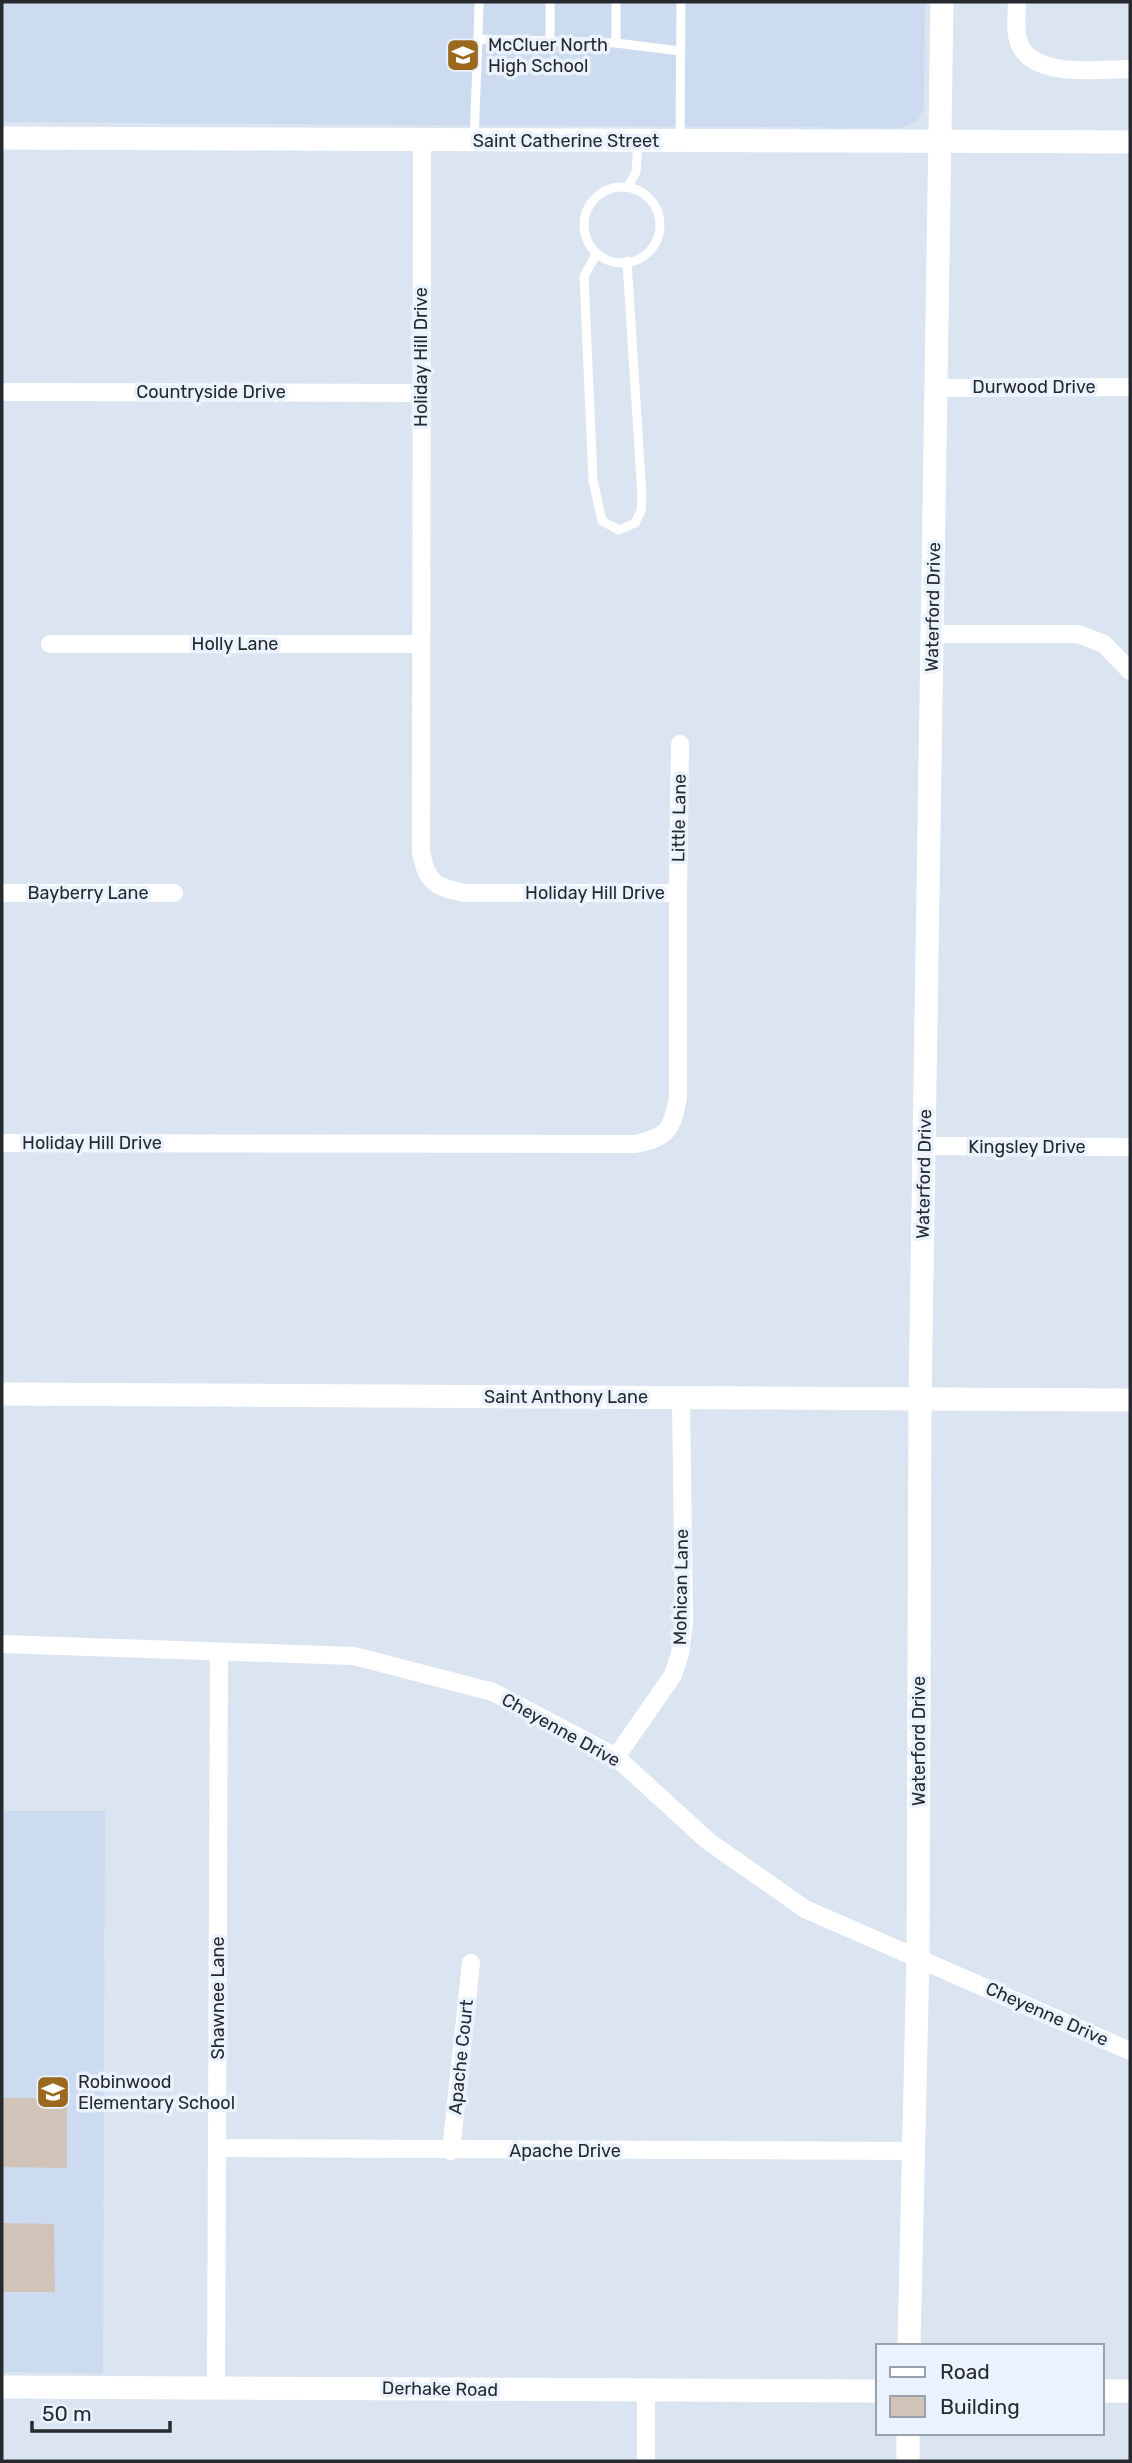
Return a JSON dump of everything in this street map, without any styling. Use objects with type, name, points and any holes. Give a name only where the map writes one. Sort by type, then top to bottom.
[{"type":"street","name":"Waterford Drive","points":[[909,2344],[918,1956],[920,1400],[942,2]]},
{"type":"street","points":[[1017,2],[1020,45],[1028,56],[1047,68],[1130,69]]},
{"type":"street","name":"Saint Catherine Street","points":[[2,138],[1130,142]]},
{"type":"street","name":"Holiday Hill Drive","points":[[2,1143],[635,1144],[657,1140],[673,1125],[678,1097],[678,892],[465,893],[440,888],[425,873],[421,852],[420,644],[422,141]]},
{"type":"street","name":"Durwood Drive","points":[[937,388],[1130,387]]},
{"type":"street","name":"Countryside Drive","points":[[2,392],[420,393]]},
{"type":"street","points":[[933,634],[1078,634],[1104,644],[1130,671]]},
{"type":"street","name":"Holly Lane","points":[[50,644],[420,644]]},
{"type":"street","name":"Little Lane","points":[[678,892],[680,744]]},
{"type":"street","name":"Bayberry Lane","points":[[2,893],[174,893]]},
{"type":"street","name":"Kingsley Drive","points":[[924,1146],[1130,1147]]},
{"type":"street","name":"Saint Anthony Lane","points":[[2,1394],[1130,1400]]},
{"type":"street","name":"Mohican Lane","points":[[616,1758],[673,1675],[680,1654],[684,1622],[681,1398]]},
{"type":"street","name":"Cheyenne Drive","points":[[2,1644],[354,1656],[494,1692],[616,1758],[708,1841],[805,1909],[918,1956],[1130,2051]]},
{"type":"street","name":"Shawnee Lane","points":[[216,2386],[219,1651]]},
{"type":"street","name":"Apache Court","points":[[451,2151],[471,1963]]},
{"type":"street","name":"Apache Drive","points":[[217,2148],[913,2151]]},
{"type":"street","name":"Derhake Road","points":[[2,2387],[876,2391]]},
{"type":"street","points":[[1104,2391],[1130,2391]]},
{"type":"street","points":[[646,2392],[646,2461]]},
{"type":"street","points":[[908,2435],[908,2461]]},
{"type":"lane","points":[[474,141],[479,2]]},
{"type":"lane","points":[[550,2],[550,41]]},
{"type":"lane","points":[[616,2],[616,43]]},
{"type":"lane","points":[[680,141],[681,2]]},
{"type":"lane","points":[[478,39],[616,43],[680,51]]},
{"type":"lane","points":[[628,187],[636,172],[638,141]]},
{"type":"lane","points":[[628,187],[650,199],[660,221],[654,245],[646,254],[627,261],[611,261],[597,253],[585,234],[587,210],[604,191],[628,187]]},
{"type":"lane","points":[[597,253],[584,276],[593,480],[602,521],[619,530],[635,523],[641,511],[642,497],[627,261]]},
{"type":"shaded area","name":"McCluer North High School","points":[[2,2],[925,2],[924,109],[917,121],[901,128],[2,122]]},
{"type":"shaded area","name":"Robinwood Elementary School","points":[[2,1811],[105,1811],[103,2373],[2,2372]]},
{"type":"building","points":[[2,2098],[67,2098],[67,2168],[2,2167]]},
{"type":"building","points":[[2,2223],[54,2224],[55,2292],[2,2292]]},
{"type":"place","name":"McCluer North High School","points":[[463,55]]},
{"type":"place","name":"Robinwood Elementary School","points":[[53,2092]]}]
